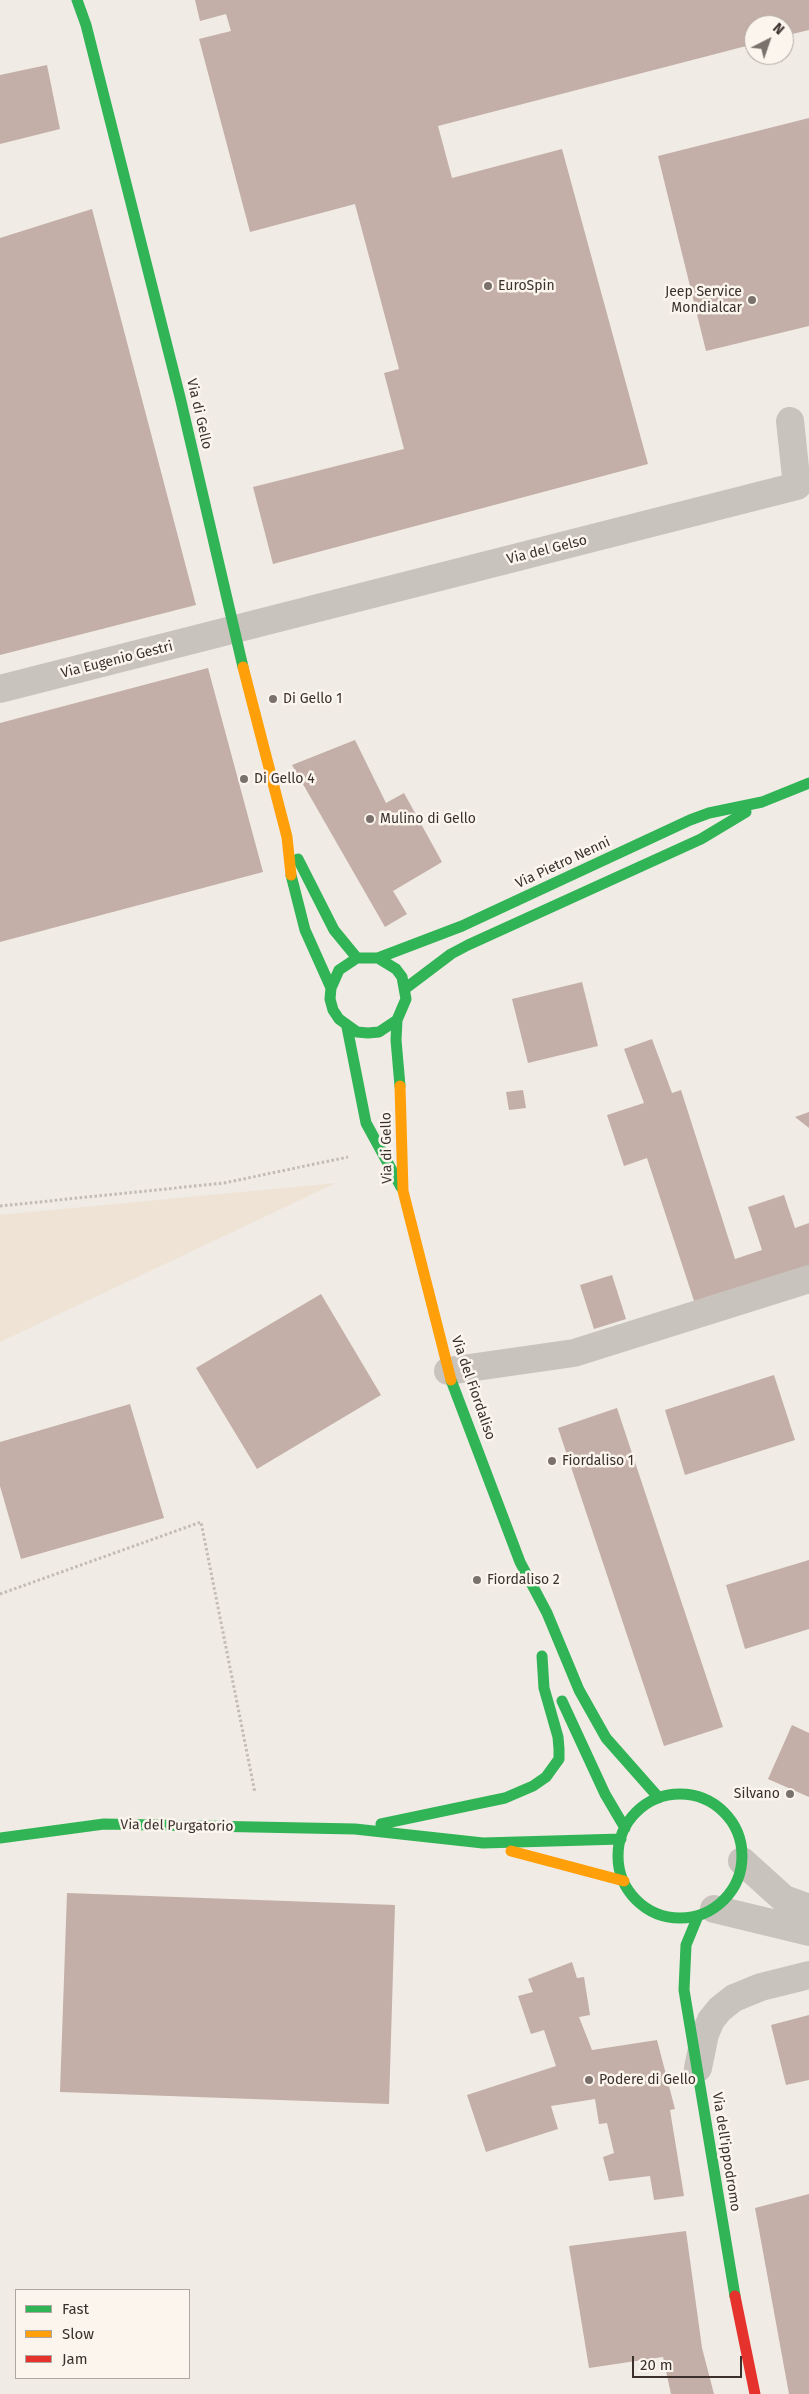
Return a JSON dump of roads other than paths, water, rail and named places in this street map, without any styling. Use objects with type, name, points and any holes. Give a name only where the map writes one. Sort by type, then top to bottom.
[{"type":"street","name":"Via di Gello","points":[[77,0],[86,25],[177,388],[234,631],[287,837],[292,885],[305,930],[331,988]]},
{"type":"street","name":"Via del Gelso","points":[[234,631],[797,486],[790,421]]},
{"type":"street","name":"Via Eugenio Gestri","points":[[0,689],[234,631]]},
{"type":"street","name":"Via Pietro Nenni","points":[[406,988],[451,954],[468,945],[701,839],[762,802],[809,783]]},
{"type":"street","name":"Via Pietro Nenni","points":[[378,958],[462,926],[690,820],[709,813],[762,802]]},
{"type":"street","name":"Via di Gello","points":[[287,837],[334,930],[357,958]]},
{"type":"street","points":[[357,958],[378,958],[396,969],[406,988],[403,1010],[398,1020],[379,1032],[357,1032],[348,1027],[333,1010],[331,988],[339,970],[357,958]]},
{"type":"street","name":"Via di Gello","points":[[398,1020],[396,1040],[402,1114],[403,1191]]},
{"type":"street","name":"Via di Gello","points":[[348,1027],[366,1123],[403,1191]]},
{"type":"street","name":"Via del Fiordaliso","points":[[403,1191],[448,1371],[520,1562],[547,1613],[579,1690],[593,1718],[616,1751],[659,1798]]},
{"type":"street","points":[[448,1371],[574,1353],[809,1279]]},
{"type":"street","name":"Via del Fiordaliso","points":[[520,1562],[527,1602]]},
{"type":"street","points":[[355,1829],[505,1798],[533,1786],[546,1777],[559,1759],[559,1749],[558,1737],[544,1688],[541,1652],[623,1834]]},
{"type":"street","points":[[676,1795],[694,1796],[717,1807],[735,1827],[741,1844],[742,1861],[738,1880],[728,1896],[706,1912],[681,1918],[663,1915],[647,1908],[633,1896],[624,1881],[618,1853],[623,1834],[633,1816],[659,1798],[676,1795]]},
{"type":"street","name":"Via del Purgatorio","points":[[0,1838],[104,1824],[355,1829]]},
{"type":"street","points":[[355,1829],[483,1843],[624,1881]]},
{"type":"street","points":[[483,1843],[623,1834]]},
{"type":"street","points":[[742,1861],[784,1899],[809,1908]]},
{"type":"street","points":[[706,1912],[809,1932]]},
{"type":"street","name":"Via dell'ippodromo","points":[[706,1912],[686,1945],[684,1976],[736,2305],[755,2394]]},
{"type":"street","points":[[698,2068],[705,2034],[711,2020],[720,2009],[734,1998],[761,1987],[809,1975]]},
{"type":"place","name":"EuroSpin","points":[[488,286]]},
{"type":"place","name":"Jeep Service Mondialcar","points":[[752,300]]},
{"type":"place","name":"Di Gello 1","points":[[273,699]]},
{"type":"place","name":"Di Gello 4","points":[[244,779]]},
{"type":"place","name":"Mulino di Gello","points":[[370,819]]},
{"type":"place","name":"Fiordaliso 1","points":[[552,1461]]},
{"type":"place","name":"Fiordaliso 2","points":[[477,1580]]},
{"type":"place","name":"Silvano","points":[[790,1794]]},
{"type":"place","name":"Podere di Gello","points":[[589,2080]]}]
